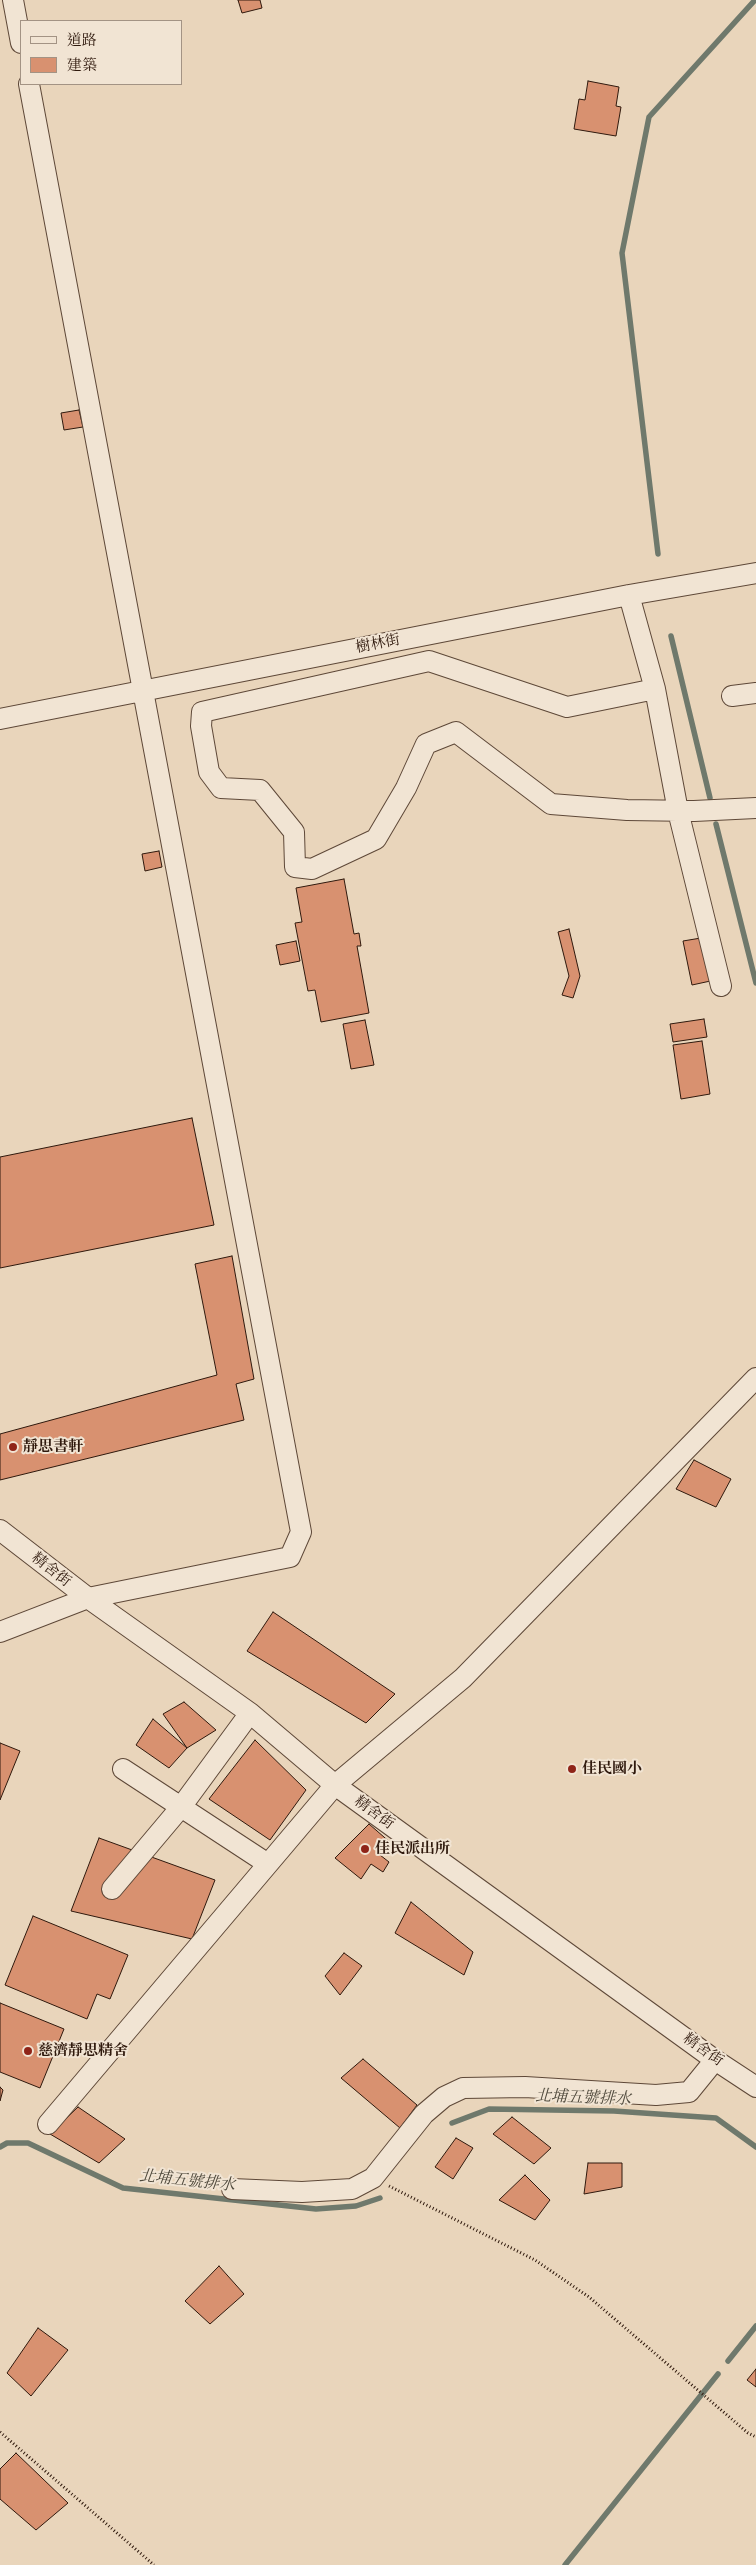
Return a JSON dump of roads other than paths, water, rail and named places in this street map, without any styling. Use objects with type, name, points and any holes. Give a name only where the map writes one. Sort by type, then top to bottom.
[{"type":"street","points":[[13,0],[20,38]]},
{"type":"street","points":[[0,1632],[88,1598],[290,1557],[301,1532],[145,690],[29,85]]},
{"type":"street","name":"樹林街","points":[[0,719],[629,595],[756,573]]},
{"type":"street","points":[[629,595],[655,689],[678,811],[721,986]]},
{"type":"street","points":[[655,689],[567,707],[429,661],[202,712],[201,726],[209,772],[221,788],[260,790],[294,832],[295,867],[312,868],[376,840],[406,788],[426,744],[456,732],[551,804],[678,811],[756,808]]},
{"type":"street","points":[[732,696],[756,693]]},
{"type":"street","points":[[48,2124],[335,1785],[462,1678],[756,1378]]},
{"type":"street","name":"精舍街","points":[[0,1530],[88,1598],[250,1713],[335,1785],[715,2060],[756,2087]]},
{"type":"street","points":[[112,1889],[181,1807],[250,1713]]},
{"type":"street","points":[[124,1769],[268,1864]]},
{"type":"street","points":[[232,2189],[302,2192],[352,2189],[372,2178],[424,2114],[444,2097],[463,2088],[525,2087],[656,2095],[689,2092],[715,2060]]},
{"type":"waterway","points":[[658,554],[622,253],[649,117],[755,0]]},
{"type":"waterway","points":[[671,636],[710,798]]},
{"type":"waterway","points":[[716,824],[756,983]]},
{"type":"waterway","name":"北埔五號排水","points":[[452,2123],[489,2109],[614,2111],[716,2118],[756,2147]]},
{"type":"waterway","name":"北埔五號排水","points":[[0,2147],[7,2143],[28,2143],[123,2188],[316,2209],[356,2206],[380,2198]]},
{"type":"waterway","points":[[728,2361],[756,2326]]},
{"type":"waterway","points":[[565,2565],[718,2374]]},
{"type":"place","name":"靜思書軒","points":[[13,1447]]},
{"type":"place","name":"佳民國小","points":[[572,1769]]},
{"type":"place","name":"佳民派出所","points":[[365,1849]]},
{"type":"place","name":"慈濟靜思精舍","points":[[28,2051]]}]
